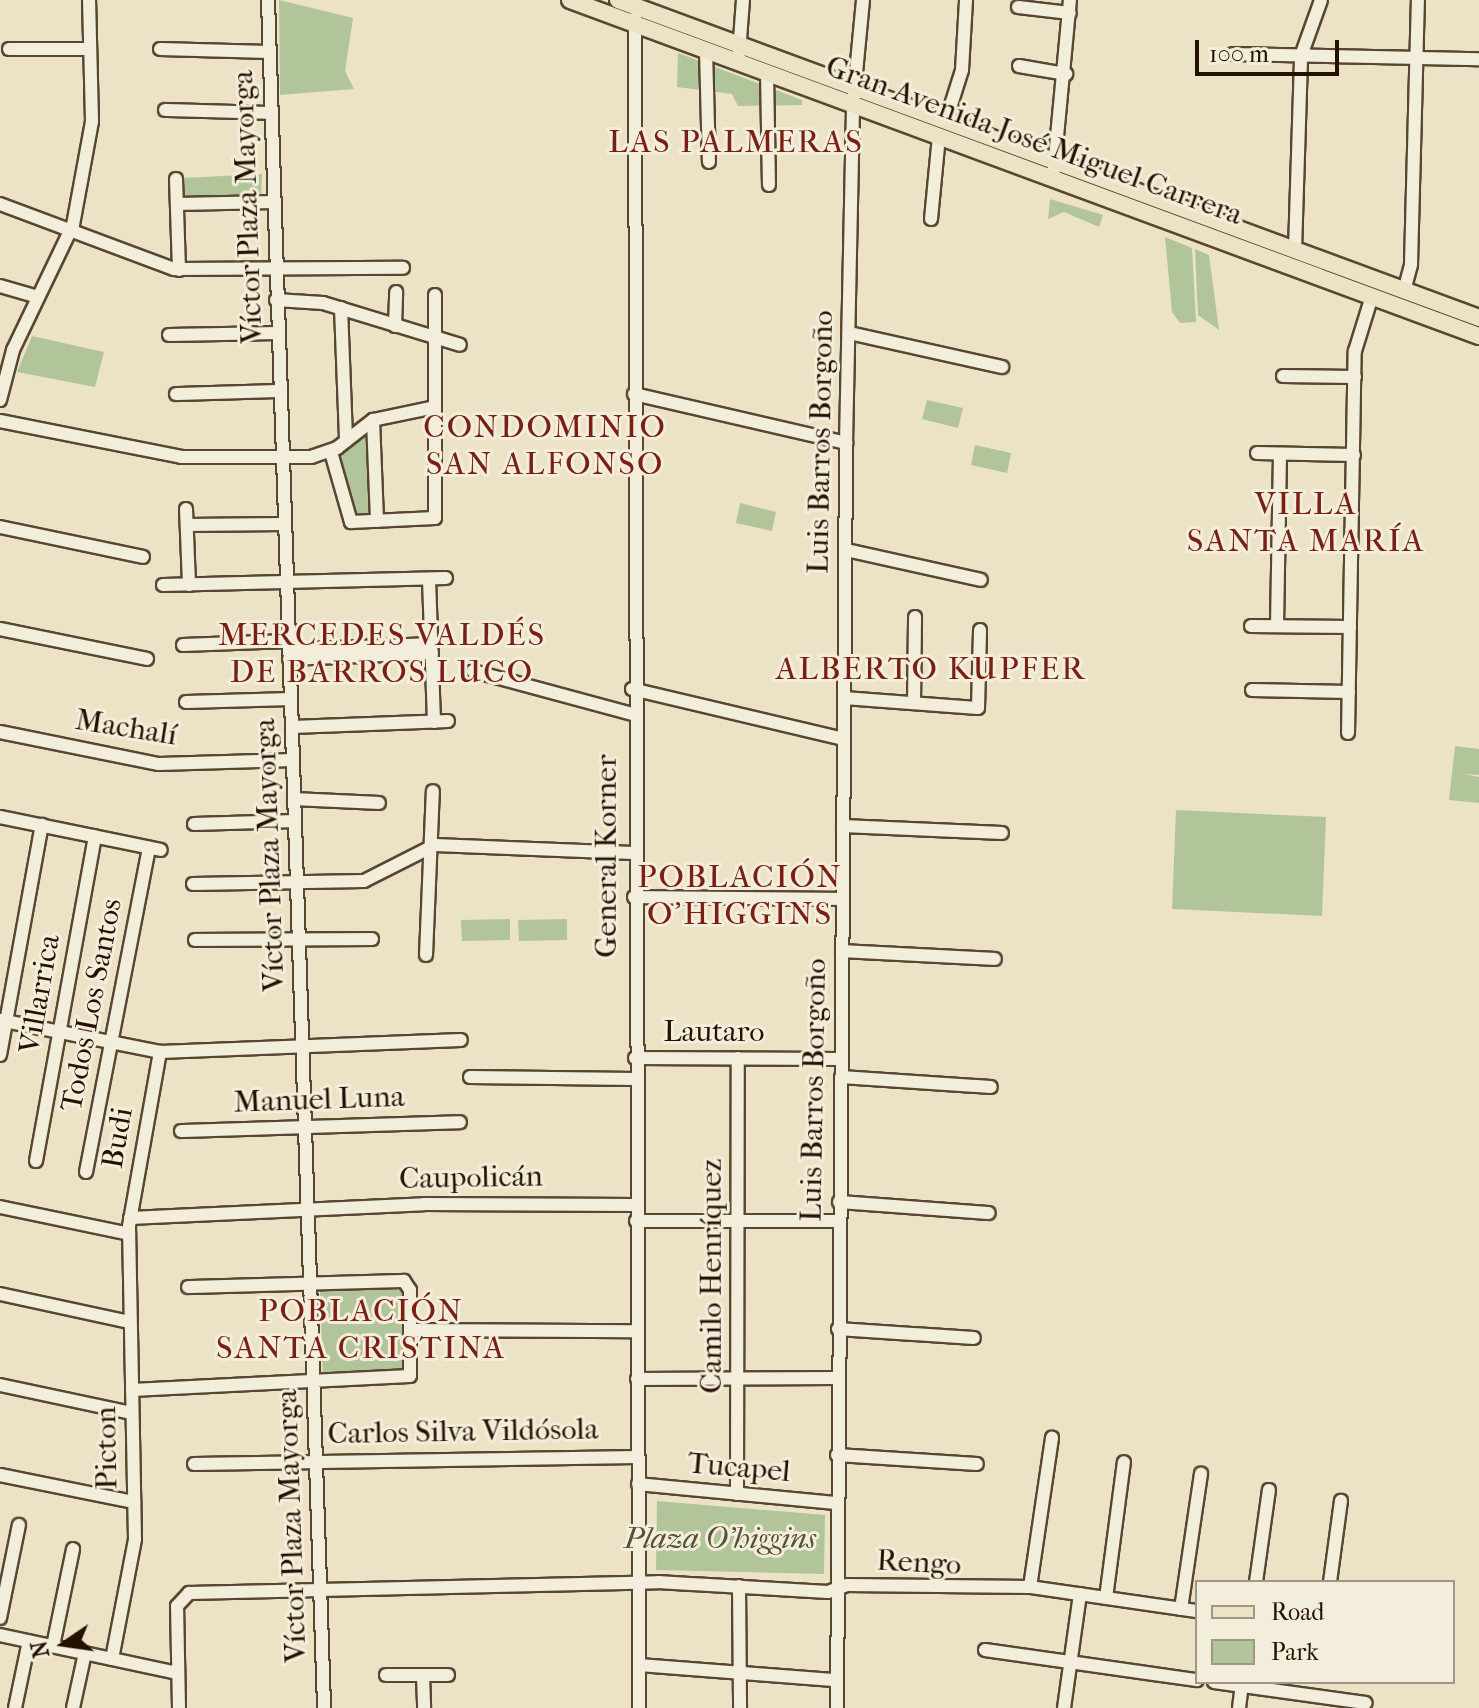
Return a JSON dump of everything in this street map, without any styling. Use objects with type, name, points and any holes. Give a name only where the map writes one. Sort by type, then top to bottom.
[{"type":"main road","name":"Gran Avenida José Miguel Carrera","points":[[570,0],[706,50],[739,54],[767,72],[856,96]]},
{"type":"main road","name":"Gran Avenida José Miguel Carrera","points":[[626,1],[739,54],[1056,171],[1479,336]]},
{"type":"main road","name":"Gran Avenida José Miguel Carrera","points":[[1056,171],[1295,250],[1479,318]]},
{"type":"street","points":[[0,400],[36,296],[67,230],[90,137],[89,0]]},
{"type":"street","name":"Víctor Plaza Mayorga","points":[[268,0],[324,1708]]},
{"type":"street","points":[[739,54],[743,0]]},
{"type":"street","name":"Luis Barros Borgoño","points":[[837,1708],[835,1590],[846,443],[856,96],[863,0]]},
{"type":"street","points":[[931,219],[943,128],[962,70],[966,0]]},
{"type":"street","points":[[1295,250],[1301,56],[1321,0]]},
{"type":"street","points":[[1404,291],[1411,264],[1418,0]]},
{"type":"street","name":"General Korner","points":[[626,1],[637,25],[632,714],[639,1708]]},
{"type":"street","points":[[1018,7],[1070,6],[1056,171]]},
{"type":"street","points":[[9,49],[90,49]]},
{"type":"street","points":[[160,49],[269,52]]},
{"type":"street","points":[[706,50],[709,162]]},
{"type":"street","points":[[1233,54],[1479,59]]},
{"type":"street","points":[[1019,66],[1066,74]]},
{"type":"street","points":[[767,72],[769,185]]},
{"type":"street","points":[[165,110],[271,113]]},
{"type":"street","points":[[176,179],[179,270]]},
{"type":"street","points":[[177,204],[274,202]]},
{"type":"street","points":[[0,204],[179,270],[403,268]]},
{"type":"street","points":[[0,286],[36,296]]},
{"type":"street","points":[[395,326],[396,292]]},
{"type":"street","points":[[331,452],[351,522],[435,518],[430,408],[435,295]]},
{"type":"street","points":[[1348,733],[1357,340],[1372,296]]},
{"type":"street","points":[[276,300],[341,308],[460,345]]},
{"type":"street","points":[[341,308],[346,441]]},
{"type":"street","points":[[169,335],[278,333]]},
{"type":"street","points":[[849,333],[1002,367]]},
{"type":"street","points":[[1283,376],[1355,377]]},
{"type":"street","points":[[176,394],[280,391]]},
{"type":"street","points":[[634,394],[846,443]]},
{"type":"street","points":[[0,421],[169,455],[282,458],[331,452],[373,420],[430,408]]},
{"type":"street","points":[[373,420],[377,521]]},
{"type":"street","points":[[1257,453],[1354,455]]},
{"type":"street","points":[[1277,626],[1280,454]]},
{"type":"street","points":[[186,509],[189,585]]},
{"type":"street","points":[[187,525],[284,524]]},
{"type":"street","points":[[0,527],[143,557]]},
{"type":"street","points":[[846,550],[981,580]]},
{"type":"street","points":[[163,585],[446,578]]},
{"type":"street","points":[[429,579],[434,722]]},
{"type":"street","points":[[914,703],[915,617]]},
{"type":"street","points":[[1251,626],[1350,627]]},
{"type":"street","points":[[0,629],[147,659]]},
{"type":"street","points":[[844,698],[978,708],[980,630]]},
{"type":"street","points":[[183,645],[289,650],[432,649]]},
{"type":"street","points":[[473,671],[632,714]]},
{"type":"street","points":[[632,689],[844,739]]},
{"type":"street","points":[[1252,690],[1349,692]]},
{"type":"street","points":[[186,702],[291,699]]},
{"type":"street","points":[[292,727],[448,721]]},
{"type":"street","name":"Machalí","points":[[0,732],[159,764],[293,760]]},
{"type":"street","points":[[426,955],[433,791]]},
{"type":"street","points":[[294,799],[379,803]]},
{"type":"street","points":[[0,817],[95,836]]},
{"type":"street","points":[[194,824],[295,821]]},
{"type":"street","points":[[0,1055],[3,1020],[42,825]]},
{"type":"street","points":[[843,826],[1002,833]]},
{"type":"street","name":"Todos Los Santos","points":[[86,1172],[111,1042],[155,849],[95,836]]},
{"type":"street","name":"Villarrica","points":[[36,1161],[95,836]]},
{"type":"street","points":[[193,884],[372,879],[431,845],[633,853]]},
{"type":"street","points":[[634,897],[843,899]]},
{"type":"street","points":[[195,940],[299,937],[372,939]]},
{"type":"street","points":[[842,951],[995,959]]},
{"type":"street","points":[[3,1020],[160,1052],[461,1040]]},
{"type":"street","name":"Budi","points":[[129,1234],[160,1052]]},
{"type":"street","name":"Lautaro","points":[[635,1058],[841,1059]]},
{"type":"street","name":"Camilo Henríquez","points":[[737,1494],[738,1058]]},
{"type":"street","name":"Lautaro","points":[[470,1077],[635,1079]]},
{"type":"street","points":[[841,1077],[991,1087]]},
{"type":"street","name":"Manuel Luna","points":[[181,1131],[460,1122]]},
{"type":"street","points":[[839,1202],[989,1213]]},
{"type":"street","name":"Caupolicán","points":[[130,1218],[307,1208],[636,1205]]},
{"type":"street","points":[[0,1207],[129,1234]]},
{"type":"street","points":[[636,1221],[839,1221]]},
{"type":"street","name":"Picton","points":[[112,1659],[134,1545],[129,1234]]},
{"type":"street","points":[[132,1390],[409,1378],[411,1330],[407,1283],[188,1287]]},
{"type":"street","points":[[0,1294],[130,1322]]},
{"type":"street","points":[[838,1329],[974,1338]]},
{"type":"street","points":[[411,1330],[637,1331]]},
{"type":"street","points":[[637,1379],[837,1378]]},
{"type":"street","points":[[0,1385],[132,1413]]},
{"type":"street","points":[[1030,1587],[1052,1438]]},
{"type":"street","points":[[837,1455],[977,1464]]},
{"type":"street","name":"Carlos Silva Vildósola","points":[[194,1464],[315,1459],[637,1457]]},
{"type":"street","points":[[1106,1598],[1124,1462]]},
{"type":"street","points":[[1181,1609],[1201,1473]]},
{"type":"street","points":[[0,1475],[134,1502]]},
{"type":"street","name":"Tucapel","points":[[638,1484],[837,1503]]},
{"type":"street","points":[[1256,1580],[1269,1490]]},
{"type":"street","points":[[1330,1580],[1341,1501]]},
{"type":"street","points":[[0,1618],[19,1525]]},
{"type":"street","points":[[53,1646],[73,1549]]},
{"type":"street","name":"Rengo","points":[[178,1673],[182,1597],[319,1588],[638,1584],[835,1590],[1030,1587],[1195,1611]]},
{"type":"street","points":[[739,1586],[740,1708]]},
{"type":"street","points":[[1064,1708],[1080,1594]]},
{"type":"street","points":[[0,1635],[178,1673],[179,1708]]},
{"type":"street","points":[[15,1708],[29,1641]]},
{"type":"street","points":[[985,1650],[1195,1680]]},
{"type":"street","points":[[73,1708],[85,1653]]},
{"type":"street","points":[[639,1665],[836,1680]]},
{"type":"street","points":[[386,1675],[448,1675]]},
{"type":"street","points":[[423,1675],[424,1708]]},
{"type":"street","points":[[1239,1708],[1242,1684],[1366,1703]]},
{"type":"street","points":[[837,1708],[849,1708]]},
{"type":"green space","points":[[279,0],[353,18],[345,71],[354,89],[280,95]]},
{"type":"green space","points":[[678,53],[802,100],[802,105],[738,106],[732,94],[677,87]]},
{"type":"green space","points":[[262,174],[261,200],[184,203],[183,178]]},
{"type":"green space","points":[[1050,199],[1103,215],[1099,227],[1064,212],[1048,219]]},
{"type":"green space","points":[[1165,237],[1192,248],[1196,322],[1180,323],[1172,312]]},
{"type":"green space","points":[[1195,249],[1209,255],[1219,330],[1198,315]]},
{"type":"green space","points":[[32,336],[104,352],[95,387],[17,372]]},
{"type":"green space","points":[[927,400],[963,408],[958,428],[922,419]]},
{"type":"green space","points":[[370,429],[373,516],[353,519],[336,457]]},
{"type":"green space","points":[[975,445],[1011,453],[1007,473],[971,465]]},
{"type":"green space","points":[[740,503],[776,512],[772,531],[736,523]]},
{"type":"green space","points":[[1455,746],[1479,749],[1479,775],[1464,774],[1479,777],[1479,803],[1449,800]]},
{"type":"green space","points":[[1176,810],[1326,817],[1322,916],[1172,909]]},
{"type":"green space","points":[[510,919],[510,940],[462,941],[461,920]]},
{"type":"green space","points":[[567,919],[567,940],[519,941],[518,920]]},
{"type":"green space","points":[[402,1287],[404,1378],[323,1379],[320,1289]]},
{"type":"green space","name":"Plaza O'higgins","points":[[657,1501],[825,1515],[824,1574],[656,1570]]},
{"type":"district","name":"LAS PALMERAS","points":[[736,142]]},
{"type":"district","name":"CONDOMINIO SAN ALFONSO","points":[[545,446]]},
{"type":"district","name":"VILLA SANTA MARÍA","points":[[1306,524]]},
{"type":"district","name":"MERCEDES VALDÉS DE BARROS LUCO","points":[[382,654]]},
{"type":"district","name":"ALBERTO KUPFER","points":[[931,669]]},
{"type":"district","name":"POBLACIÓN O'HIGGINS","points":[[740,896]]},
{"type":"district","name":"POBLACIÓN SANTA CRISTINA","points":[[361,1330]]}]
